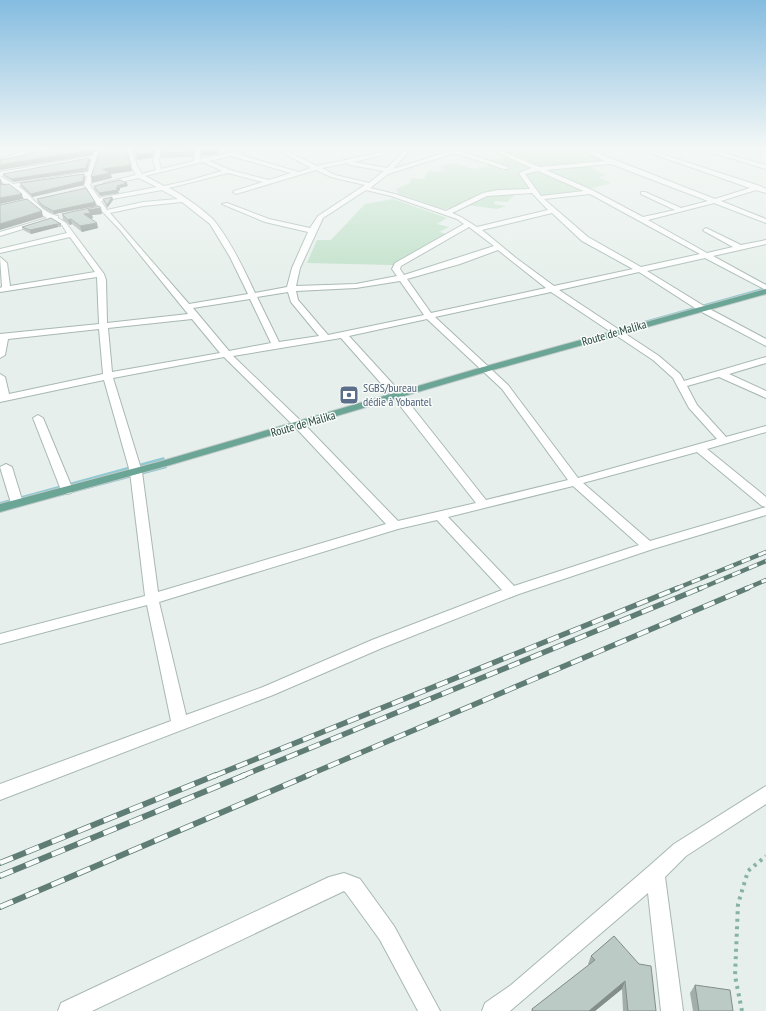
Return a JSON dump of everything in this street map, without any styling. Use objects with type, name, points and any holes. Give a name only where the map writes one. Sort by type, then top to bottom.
[{"type":"main road","name":"Route de Malika","points":[[0,508],[136,472],[486,369],[766,289]]},
{"type":"street","points":[[29,196],[35,200],[40,211],[64,224],[100,274],[103,291],[103,325],[108,376],[136,472],[152,599],[180,724]]},
{"type":"street","points":[[93,196],[100,207],[227,355],[299,425],[395,526]]},
{"type":"street","points":[[100,207],[136,196]]},
{"type":"street","points":[[177,196],[213,223],[234,257],[276,345]]},
{"type":"street","points":[[325,337],[294,300],[291,289],[296,268],[312,231],[320,217],[352,196]]},
{"type":"street","points":[[397,196],[447,213],[470,224],[513,260],[551,288],[656,358],[673,371],[683,384],[693,406],[723,440]]},
{"type":"street","points":[[447,213],[482,196]]},
{"type":"street","points":[[539,198],[554,196]]},
{"type":"street","points":[[598,196],[766,289]]},
{"type":"street","points":[[650,196],[681,210]]},
{"type":"street","points":[[703,196],[766,221]]},
{"type":"street","points":[[641,220],[731,196]]},
{"type":"street","points":[[539,198],[585,239],[639,269],[701,308],[766,342]]},
{"type":"street","points":[[21,203],[35,200]]},
{"type":"street","points":[[100,207],[183,200]]},
{"type":"street","points":[[225,204],[267,221],[312,231]]},
{"type":"street","points":[[477,229],[552,211]]},
{"type":"street","points":[[0,234],[65,214]]},
{"type":"street","points":[[470,224],[398,265],[396,269],[429,316],[505,387],[575,482],[648,546]]},
{"type":"street","points":[[706,230],[740,248]]},
{"type":"street","points":[[0,251],[72,234]]},
{"type":"street","points":[[0,377],[2,399],[108,376],[276,345],[343,335],[551,288],[766,242]]},
{"type":"street","points":[[756,244],[766,249]]},
{"type":"street","points":[[186,307],[291,289],[356,286],[402,278],[437,269],[499,247]]},
{"type":"street","points":[[0,258],[4,263],[3,289],[100,274]]},
{"type":"street","points":[[0,355],[2,336],[194,316]]},
{"type":"street","points":[[343,335],[398,396],[483,504]]},
{"type":"street","points":[[683,384],[766,360]]},
{"type":"street","points":[[719,373],[766,395]]},
{"type":"street","points":[[38,418],[68,490]]},
{"type":"street","points":[[0,639],[152,599],[395,526],[575,482],[698,446],[763,432]]},
{"type":"street","points":[[698,446],[766,503]]},
{"type":"street","points":[[6,466],[17,503]]},
{"type":"street","points":[[0,792],[302,678],[377,644],[511,592],[648,546],[766,511]]},
{"type":"street","points":[[439,515],[511,592]]},
{"type":"street","points":[[497,1010],[690,842],[766,794]]},
{"type":"street","points":[[655,874],[672,1011]]},
{"type":"street","points":[[69,1011],[336,884],[344,882],[353,886],[387,933],[429,1011]]},
{"type":"path","points":[[742,1011],[735,976],[738,904],[748,870],[766,856]]},
{"type":"green space","points":[[406,196],[514,196],[507,202],[495,201],[494,204],[506,206],[497,209],[467,205],[444,209]]},
{"type":"green space","points":[[393,199],[447,218],[437,224],[449,227],[439,232],[446,234],[393,265],[307,263],[317,240],[331,240],[365,204]]},
{"type":"water","points":[[766,287],[766,294],[626,333],[619,328]]},
{"type":"water","points":[[164,457],[167,468],[0,512],[0,502]]},
{"type":"building","points":[[50,196],[91,196],[95,202],[53,211],[42,205],[37,199]]},
{"type":"building","points":[[112,197],[107,205],[103,199]]},
{"type":"building","points":[[27,199],[42,211],[0,224],[0,205]]},
{"type":"building","points":[[99,206],[101,208],[88,210],[91,213],[84,214],[97,223],[80,226],[71,219],[68,220],[62,214]]},
{"type":"building","points":[[51,218],[61,224],[30,230],[22,227]]},
{"type":"building","points":[[614,936],[639,964],[651,966],[656,1011],[628,1011],[625,981],[589,1011],[533,1011],[532,1009],[595,960],[591,956]]},
{"type":"building","points":[[695,985],[730,990],[733,1011],[699,1011]]},
{"type":"railway","points":[[675,589],[766,552]]},
{"type":"railway","points":[[699,589],[766,561]]},
{"type":"railway","points":[[745,589],[766,580]]},
{"type":"railway","points":[[214,776],[678,588]]},
{"type":"railway","points":[[242,776],[701,588]]},
{"type":"railway","points":[[306,776],[748,588]]},
{"type":"railway","points":[[0,863],[216,775]]},
{"type":"railway","points":[[0,876],[245,775]]},
{"type":"railway","points":[[0,907],[309,775]]},
{"type":"place","name":"SGBS/bureau dédie à Yobantel","points":[[349,395]]}]
